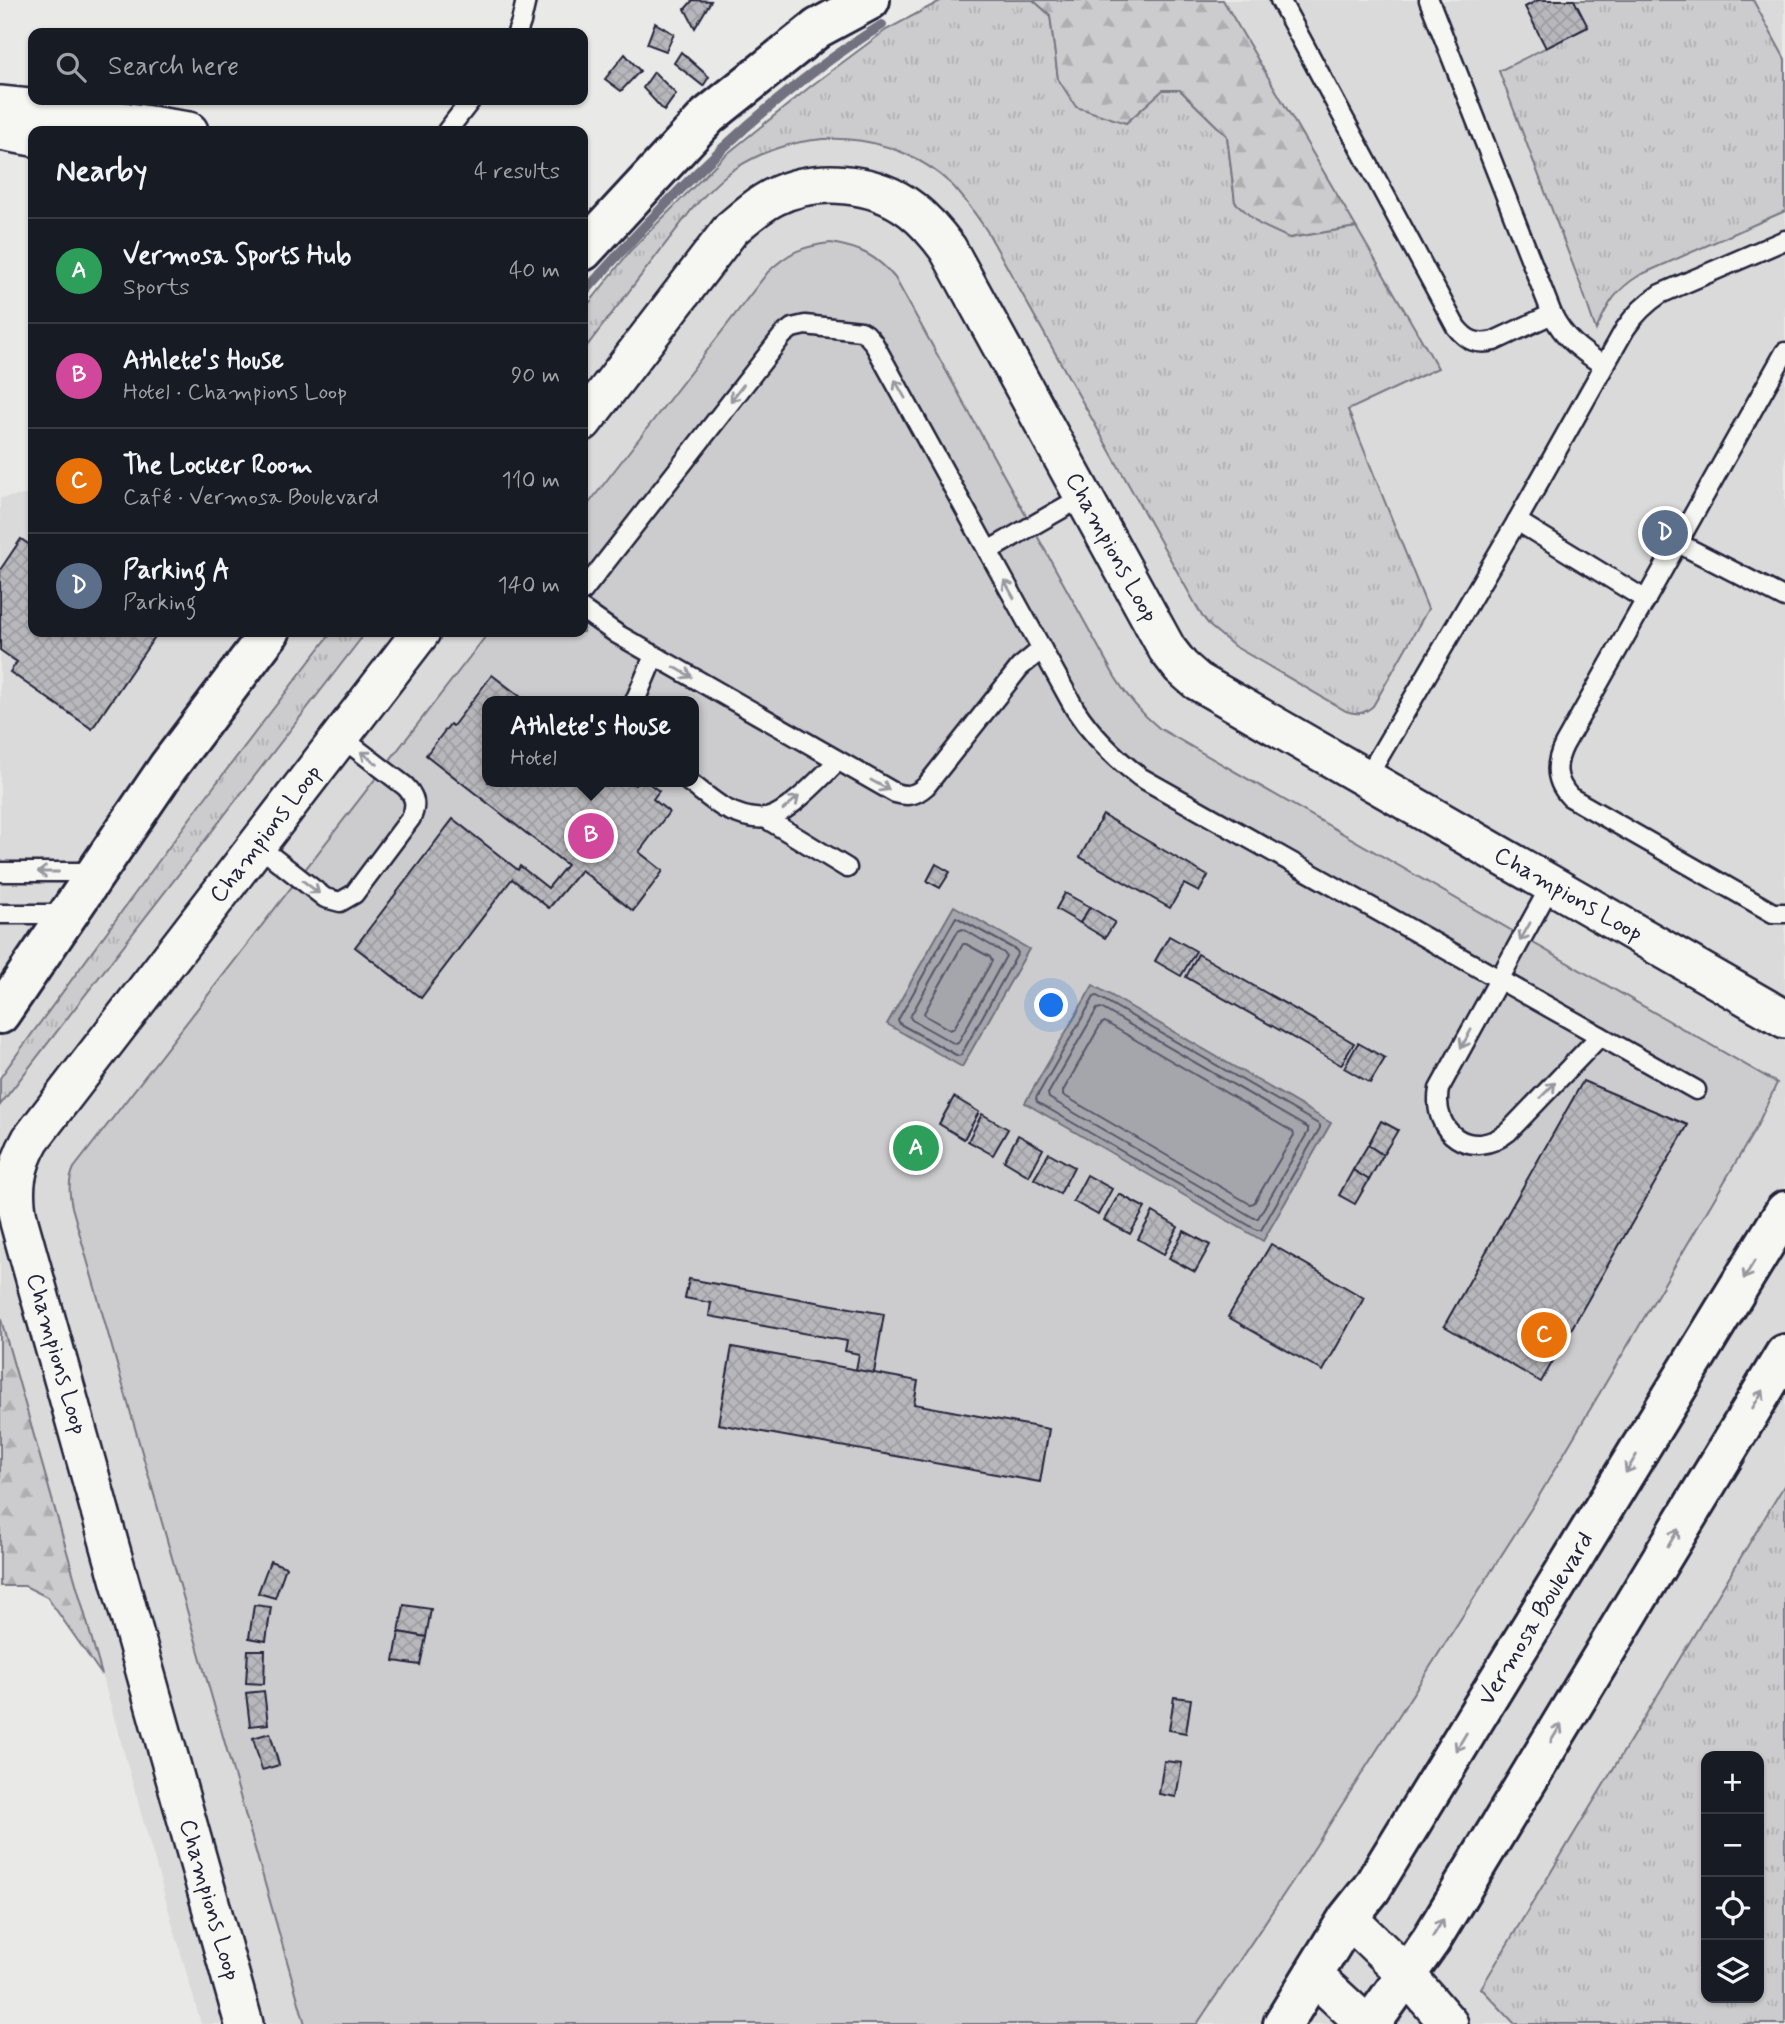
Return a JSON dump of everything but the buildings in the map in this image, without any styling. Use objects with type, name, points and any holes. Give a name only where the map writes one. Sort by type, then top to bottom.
[{"type":"main road","points":[[588,246],[708,116],[818,28],[870,0]]},
{"type":"main road","points":[[0,1014],[168,767],[266,637]]},
{"type":"main road","name":"Vermosa Boulevard","points":[[1283,2024],[1348,1918],[1371,1889],[1785,1212]]},
{"type":"main road","points":[[1369,2024],[1431,1940],[1785,1354]]},
{"type":"street","points":[[0,105],[158,126]]},
{"type":"street","points":[[0,131],[28,136]]},
{"type":"street","name":"Champions Loop","points":[[588,415],[731,229],[752,210],[776,196],[802,187],[830,184],[885,194],[910,208],[931,226],[948,249],[1167,649],[1181,667],[1216,693],[1785,1019]]},
{"type":"street","name":"Champions Loop","points":[[244,2024],[19,1222],[15,1202],[18,1167],[31,1139],[417,637]]},
{"type":"street","points":[[1348,1918],[1406,1974],[1449,2024]]},
{"type":"street","points":[[1313,1975],[1369,2024]]},
{"type":"lane","points":[[519,28],[526,0]]},
{"type":"lane","points":[[1280,0],[1464,337],[1475,343],[1485,344],[1552,314]]},
{"type":"lane","points":[[1429,0],[1552,314],[1573,344],[1604,366]]},
{"type":"lane","points":[[451,126],[467,105]]},
{"type":"lane","points":[[1366,779],[1634,315],[1660,294],[1785,240]]},
{"type":"lane","points":[[588,585],[783,335],[798,325],[856,329],[866,334],[873,342],[1088,730],[1105,748],[1131,770],[1696,1090]]},
{"type":"lane","points":[[1785,352],[1559,755],[1557,766],[1562,788],[1570,797],[1773,913],[1785,913]]},
{"type":"lane","points":[[988,551],[1084,496]]},
{"type":"lane","points":[[1517,521],[1646,600]]},
{"type":"lane","points":[[1678,543],[1785,598]]},
{"type":"lane","points":[[588,614],[654,656],[838,761],[895,793],[911,796],[926,786],[1020,667],[1042,649]]},
{"type":"lane","points":[[637,696],[654,656]]},
{"type":"lane","points":[[257,845],[325,898],[340,902],[354,894],[411,818],[415,801],[412,792],[341,737]]},
{"type":"lane","points":[[695,787],[724,808],[751,818],[765,818],[779,813],[838,761]]},
{"type":"lane","points":[[765,818],[847,868]]},
{"type":"lane","points":[[0,872],[97,872]]},
{"type":"lane","points":[[1551,885],[1438,1089],[1437,1112],[1442,1123],[1460,1140],[1472,1144],[1498,1140],[1600,1036]]},
{"type":"lane","points":[[0,914],[69,914]]},
{"type":"shaded area","points":[[1223,0],[1785,0],[1785,2024],[201,2024],[0,1316],[0,498],[28,495],[28,637],[588,637],[588,305],[630,251],[722,158],[886,30],[1427,609],[1348,410],[1438,368]]},
{"type":"green space","points":[[942,0],[1033,0],[1050,15],[1058,79],[1126,123],[1163,89],[1180,90],[1227,136],[1235,202],[1290,238],[1356,227],[1438,368],[1348,410],[1428,609],[1373,706],[1367,711],[1346,711],[1234,646],[1211,627],[1202,616],[987,231],[951,184],[928,166],[902,152],[875,143],[846,139],[818,140],[762,154],[736,168],[693,208],[588,344],[588,305],[630,251],[722,158],[886,30]]},
{"type":"green space","points":[[1033,0],[1223,0],[1356,227],[1289,238],[1259,224],[1235,202],[1227,136],[1180,90],[1163,90],[1126,123],[1076,107],[1058,79],[1050,15]]},
{"type":"green space","points":[[1574,0],[1753,0],[1785,59],[1785,211],[1640,275],[1613,298],[1596,330],[1499,71],[1587,27]]},
{"type":"green space","points":[[831,243],[859,250],[881,264],[895,278],[1115,677],[1129,698],[1152,722],[1777,1083],[1756,1128],[1536,1501],[1306,1861],[1197,2024],[305,2024],[72,1207],[72,1173],[485,637],[588,637],[588,505],[768,272],[783,259],[804,248]]},
{"type":"green space","points":[[328,637],[362,637],[0,1105],[0,1078],[202,802]]},
{"type":"green space","points":[[0,1316],[102,1675],[47,1597],[25,1586],[0,1586]]},
{"type":"green space","points":[[1785,1484],[1785,2024],[1515,2024],[1481,1988]]},
{"type":"water","points":[[954,906],[1029,949],[962,1067],[887,1024]]},
{"type":"water","points":[[1093,985],[1331,1123],[1263,1241],[1025,1103]]},
{"type":"waterway","points":[[588,288],[651,219],[723,148],[799,83],[882,25]]},
{"type":"place","name":"Parking A","points":[[1665,533]]},
{"type":"place","name":"Athlete's House","points":[[591,836]]},
{"type":"place","name":"Vermosa Sports Hub","points":[[916,1148]]},
{"type":"place","name":"The Locker Room","points":[[1544,1335]]}]
